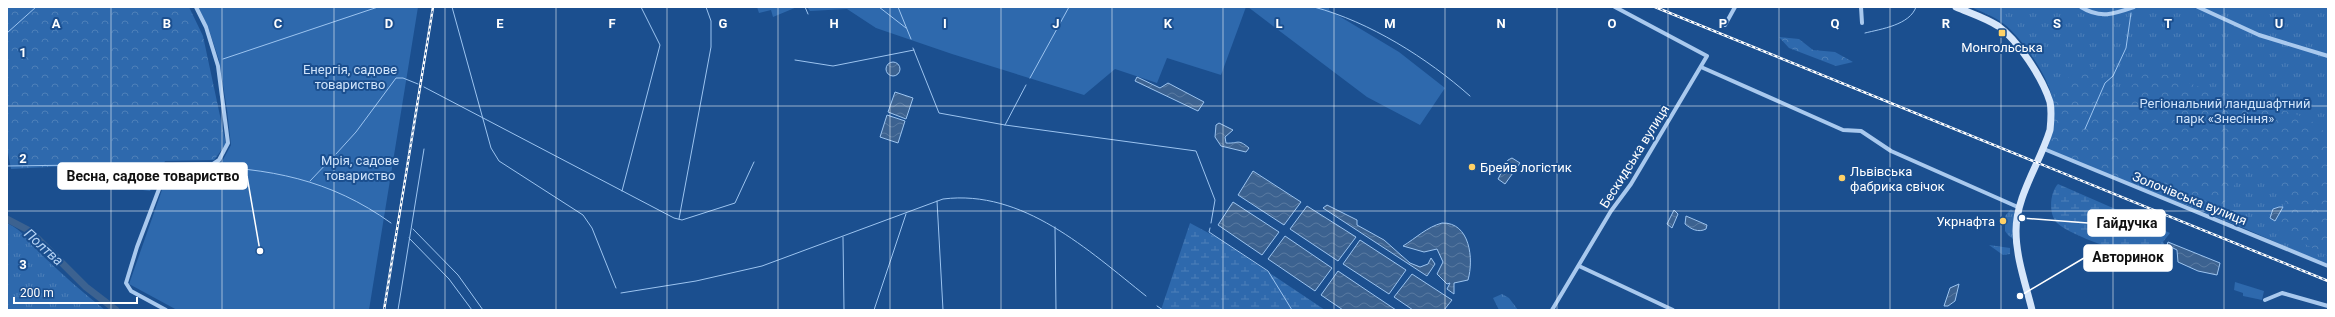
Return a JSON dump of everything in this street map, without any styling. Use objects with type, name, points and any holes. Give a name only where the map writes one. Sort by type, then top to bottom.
[{"type":"main road","points":[[1956,7],[1998,26],[2006,33],[2043,84],[2050,103],[2052,116],[2044,149],[2020,208],[2016,231],[2017,248],[2032,310]]},
{"type":"street","points":[[166,310],[131,291],[126,283],[149,214],[167,168],[172,165],[213,164],[219,160],[228,143],[218,66],[206,27],[196,7]]},
{"type":"street","name":"Бескидська вулиця","points":[[1552,310],[1701,67],[1706,56],[1686,43],[1660,33],[1615,7]]},
{"type":"street","points":[[1725,25],[1735,7]]},
{"type":"street","points":[[1861,7],[1862,23]]},
{"type":"street","points":[[2081,7],[2093,14],[2106,15],[2134,7]]},
{"type":"street","points":[[2198,7],[2258,35],[2328,56]]},
{"type":"street","points":[[1701,67],[1843,130],[1861,131],[1891,151],[2020,208]]},
{"type":"street","name":"Золочівська вулиця","points":[[2044,149],[2328,266]]},
{"type":"street","points":[[1579,266],[1673,310]]},
{"type":"street","points":[[2265,300],[2282,293],[2328,306]]},
{"type":"green space","points":[[7,7],[189,7],[203,36],[226,144],[214,160],[165,161],[150,191],[106,185],[107,164],[11,169],[7,147]]},
{"type":"green space","points":[[198,7],[418,7],[369,310],[177,310],[129,284],[169,170],[219,167],[231,145],[219,60],[208,27]]},
{"type":"green space","points":[[757,7],[797,7],[773,17],[771,10],[759,13]]},
{"type":"green space","points":[[807,7],[1246,7],[1221,75],[1167,58],[1157,83],[1115,69],[1084,95],[952,54],[876,28],[847,9],[810,11]]},
{"type":"green space","points":[[1248,7],[1329,7],[1329,10],[1399,52],[1445,88],[1420,125],[1367,97]]},
{"type":"green space","name":"Регіональний ландшафтний парк «Знесіння»","points":[[1971,7],[2328,7],[2328,265],[2246,229],[2050,151],[2048,147],[2053,123],[2053,104],[2046,79],[2026,48],[2011,30],[1997,19]]},
{"type":"green space","points":[[1779,37],[1799,39],[1813,50],[1835,52],[1853,62],[1836,66],[1789,48]]},
{"type":"green space","points":[[2087,64],[2124,93],[2150,69],[2211,91],[2245,97],[2309,119],[2328,135],[2328,256],[2278,230],[2288,190],[2245,167],[2223,205],[2191,198],[2187,204],[2050,150],[2053,129],[2053,104],[2056,95],[2062,84],[2067,79]]},
{"type":"green space","points":[[2058,184],[2170,233],[2163,242],[2168,252],[2167,260],[2143,257],[2110,248],[2065,229],[2054,219],[2051,209],[2053,192]]},
{"type":"green space","points":[[2011,209],[2015,213],[2013,239],[2005,231],[2005,216]]},
{"type":"green space","points":[[7,223],[18,230],[58,270],[105,310],[7,310]]},
{"type":"green space","points":[[1190,223],[1216,237],[1325,310],[1161,310]]},
{"type":"green space","points":[[1989,245],[2010,248],[2010,254],[2003,255]]},
{"type":"green space","points":[[2235,282],[2264,291],[2262,300],[2243,296],[2243,293],[2234,290]]},
{"type":"green space","points":[[1502,294],[1509,298],[1518,310],[1499,310],[1493,298]]},
{"type":"water","points":[[893,62],[898,64],[900,69],[898,74],[893,76],[888,74],[886,69],[888,64]]},
{"type":"water","points":[[1137,77],[1160,88],[1168,83],[1204,102],[1198,111],[1135,81]]},
{"type":"water","points":[[895,92],[913,98],[906,119],[888,112]]},
{"type":"water","points":[[887,115],[905,121],[898,143],[880,137]]},
{"type":"water","points":[[1219,123],[1233,130],[1225,137],[1226,143],[1240,142],[1249,148],[1246,152],[1221,146],[1215,137],[1216,125]]},
{"type":"water","points":[[1512,158],[1520,163],[1505,184],[1498,179],[1508,160]]},
{"type":"water","points":[[1253,171],[1301,202],[1284,225],[1238,195]]},
{"type":"water","points":[[1233,202],[1279,232],[1262,255],[1218,225]]},
{"type":"water","points":[[1327,205],[1357,220],[1357,225],[1384,240],[1410,263],[1420,267],[1428,264],[1431,258],[1435,264],[1427,276],[1323,208]]},
{"type":"water","points":[[1307,206],[1356,237],[1338,261],[1290,229]]},
{"type":"water","points":[[2283,207],[2275,221],[2270,218],[2273,209]]},
{"type":"water","points":[[1674,210],[1678,214],[1672,228],[1667,224]]},
{"type":"water","points":[[1686,216],[1707,225],[1706,229],[1695,230],[1685,224]]},
{"type":"water","points":[[1442,223],[1451,224],[1459,229],[1468,243],[1470,252],[1470,271],[1468,280],[1454,283],[1454,294],[1447,289],[1450,283],[1447,284],[1437,274],[1443,262],[1437,249],[1424,252],[1403,246],[1426,230]]},
{"type":"water","points":[[1285,236],[1332,268],[1315,291],[1268,259]]},
{"type":"water","points":[[1360,240],[1406,270],[1389,294],[1343,264]]},
{"type":"water","points":[[2168,242],[2220,263],[2217,275],[2198,271],[2178,262],[2177,250],[2167,245]]},
{"type":"water","points":[[1338,271],[1396,310],[1343,310],[1321,295]]},
{"type":"water","points":[[1412,274],[1452,300],[1444,310],[1413,310],[1394,297]]},
{"type":"water","points":[[1959,284],[1955,301],[1948,306],[1944,306],[1950,288]]},
{"type":"waterway","points":[[7,33],[36,7]]},
{"type":"waterway","points":[[223,59],[378,7]]},
{"type":"waterway","points":[[452,7],[491,148],[499,161],[583,215],[592,228],[616,288]]},
{"type":"waterway","points":[[622,191],[660,45],[641,7]]},
{"type":"waterway","points":[[679,219],[711,47],[711,21],[706,7]]},
{"type":"waterway","points":[[805,7],[808,14]]},
{"type":"waterway","points":[[879,7],[906,28]]},
{"type":"waterway","points":[[898,7],[911,39]]},
{"type":"waterway","points":[[1030,78],[1069,7]]},
{"type":"waterway","points":[[1314,7],[1356,22],[1397,43],[1435,68],[1470,96]]},
{"type":"waterway","points":[[1865,33],[1887,28],[1901,22],[1908,18],[1916,7]]},
{"type":"waterway","points":[[2085,129],[2105,83],[2113,76],[2126,48],[2131,13]]},
{"type":"waterway","points":[[913,48],[939,113],[1005,125],[1196,151],[1215,200],[1211,223]]},
{"type":"waterway","points":[[795,60],[833,66],[914,50]]},
{"type":"waterway","points":[[336,154],[356,132],[396,78],[403,78],[418,84]]},
{"type":"waterway","points":[[1005,125],[1026,85]]},
{"type":"waterway","points":[[424,87],[674,218],[682,220],[735,203],[754,162]]},
{"type":"waterway","points":[[398,310],[424,149]]},
{"type":"waterway","points":[[310,181],[330,160]]},
{"type":"waterway","points":[[7,166],[79,165],[165,167]]},
{"type":"waterway","points":[[195,166],[222,167],[273,173],[298,179],[322,186],[345,196],[368,208],[391,223]]},
{"type":"waterway","points":[[621,293],[696,281],[762,266],[943,199],[972,198],[1000,203],[1027,213],[1053,226],[1101,260],[1146,296]]},
{"type":"waterway","points":[[937,201],[943,310]]},
{"type":"waterway","points":[[874,310],[906,214]]},
{"type":"waterway","name":"Полтва","points":[[7,219],[30,231],[86,287],[116,310]]},
{"type":"waterway","points":[[1055,227],[1056,310]]},
{"type":"waterway","points":[[1210,228],[1209,232],[1268,271],[1292,310]]},
{"type":"waterway","points":[[413,229],[458,275],[483,310]]},
{"type":"waterway","points":[[843,237],[844,310]]},
{"type":"waterway","points":[[409,238],[449,279],[472,310]]},
{"type":"waterway","points":[[1157,306],[1163,310]]},
{"type":"railway","points":[[384,310],[433,7]]},
{"type":"railway","points":[[1655,7],[2328,281]]},
{"type":"place","name":"Монгольська","points":[[2002,33]]},
{"type":"place","name":"Брейв логістик","points":[[1472,167]]},
{"type":"place","name":"Львівська фабрика свічок","points":[[1842,178]]},
{"type":"place","name":"Гайдучка","points":[[2022,218]]},
{"type":"place","name":"Укрнафта","points":[[2003,221]]},
{"type":"place","name":"Весна, садове товариство","points":[[260,251]]},
{"type":"place","name":"Авторинок","points":[[2020,296]]},
{"type":"park label","name":"Енергія, садове товариство","points":[[350,76]]},
{"type":"park label","name":"Мрія, садове товариство","points":[[360,168]]}]
